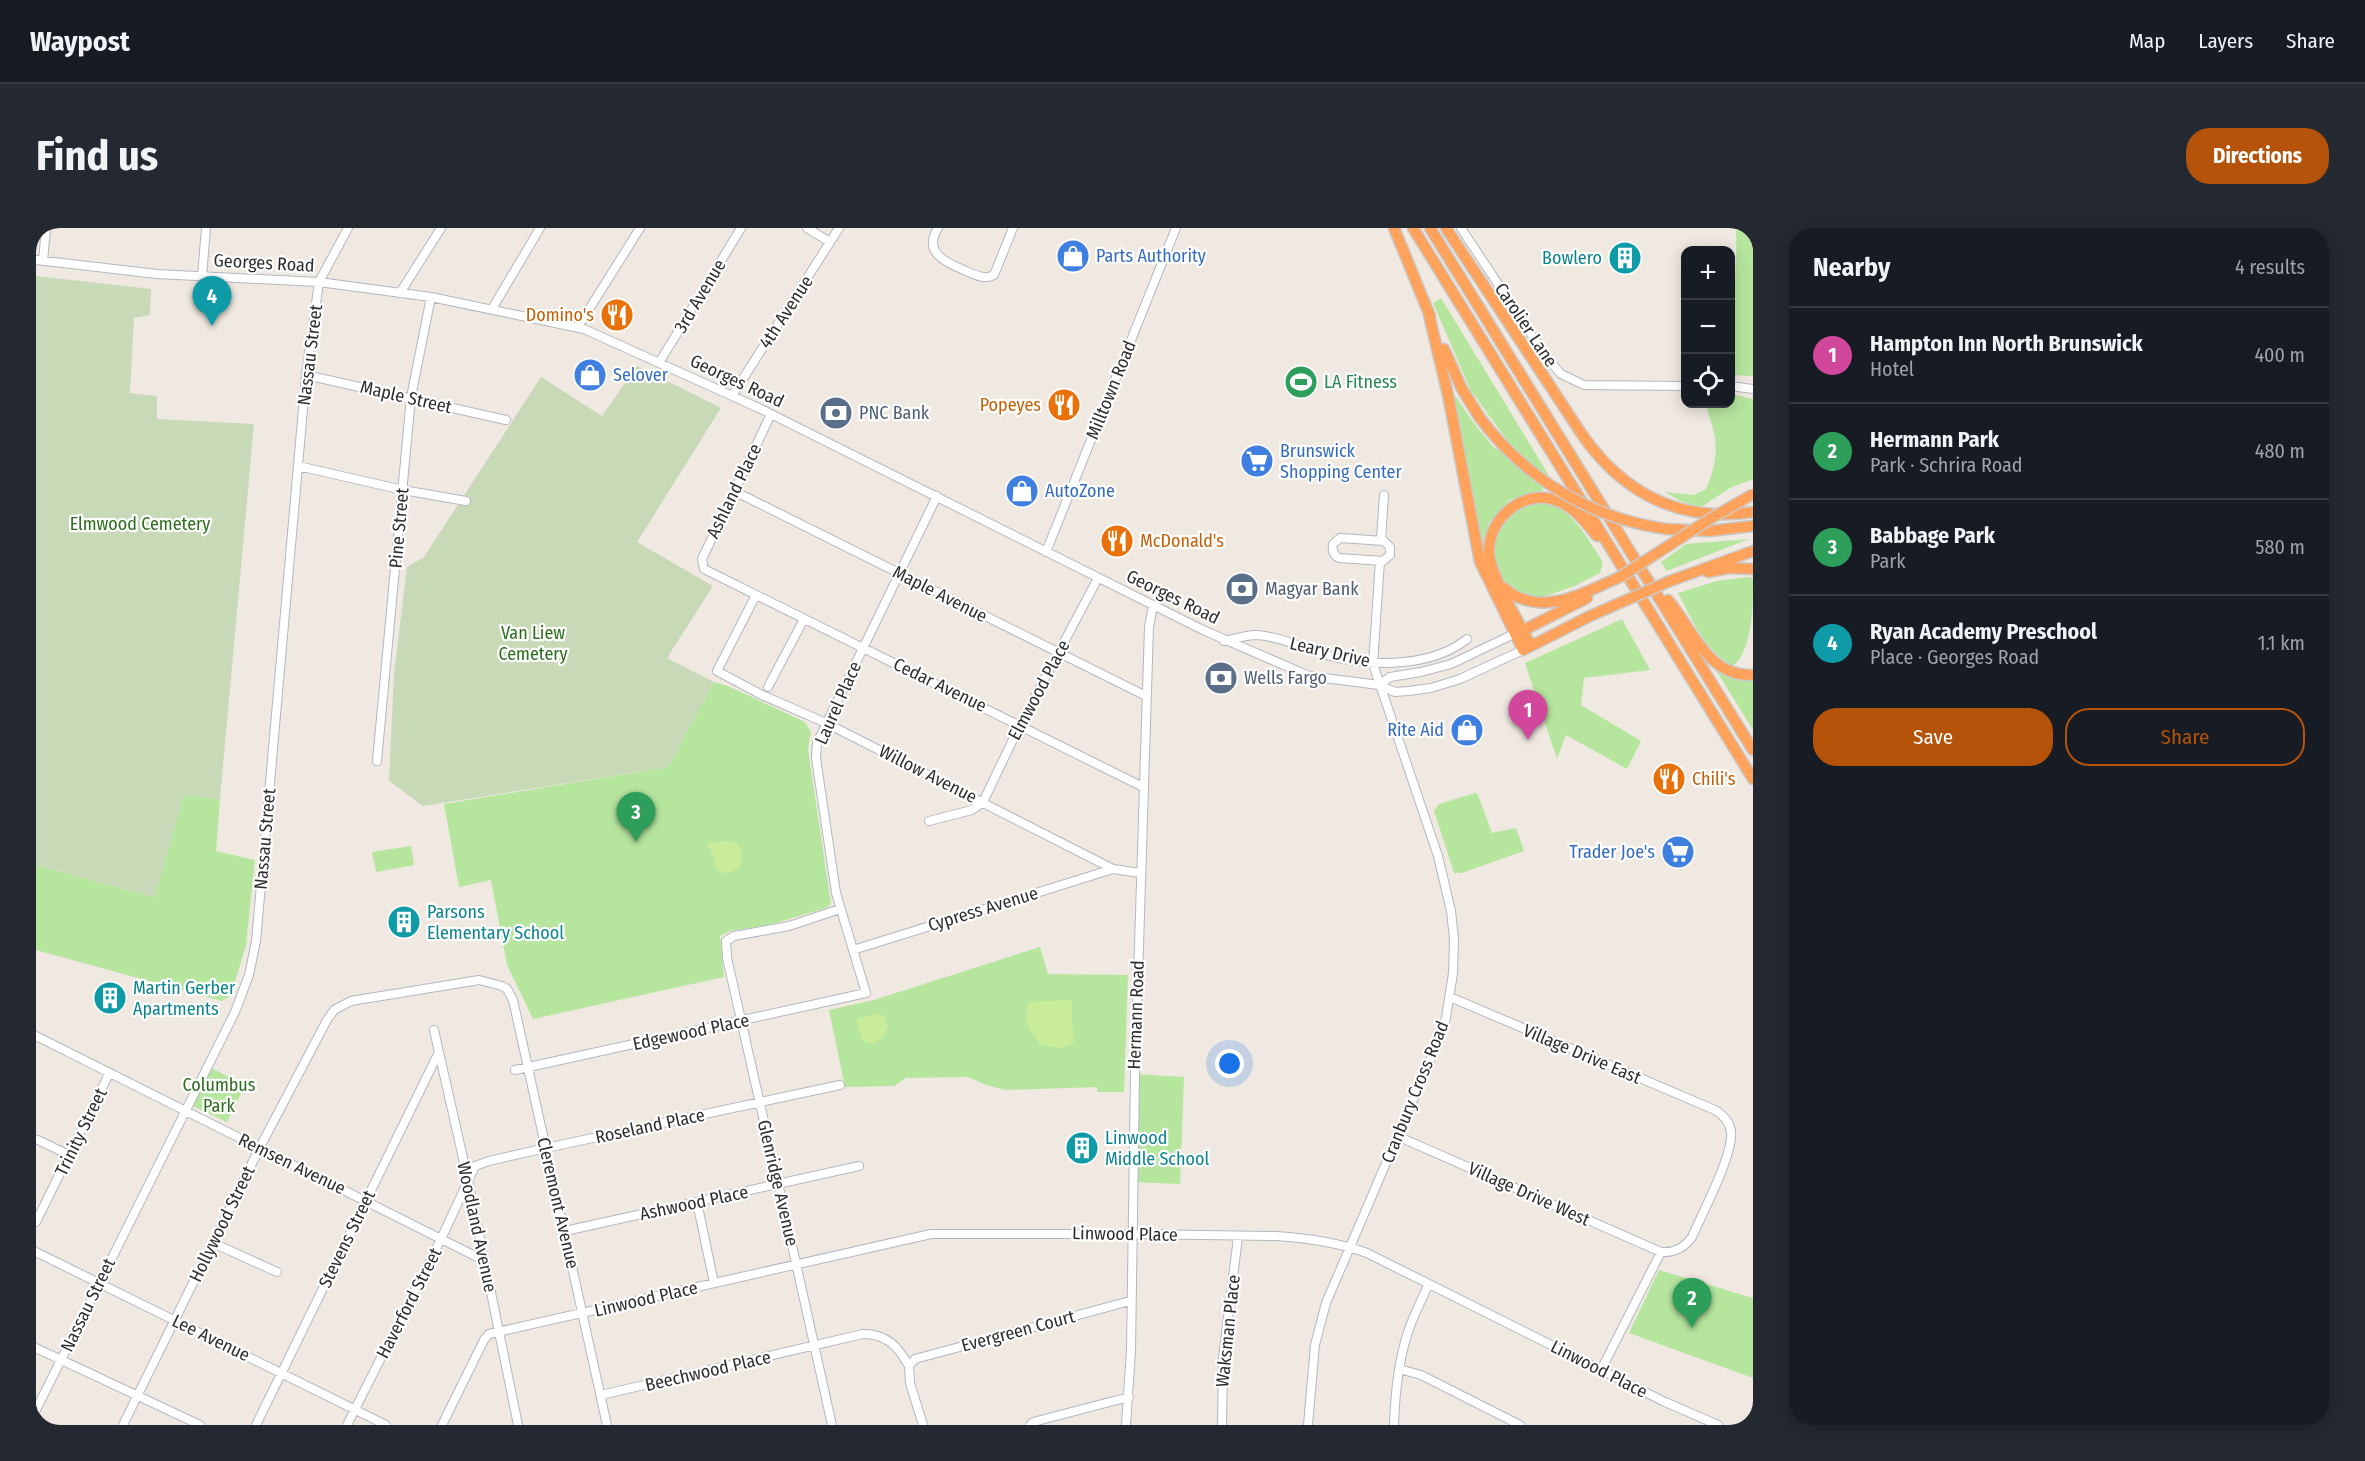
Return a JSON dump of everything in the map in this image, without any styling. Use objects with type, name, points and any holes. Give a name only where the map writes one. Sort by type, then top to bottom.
[{"type":"highway","points":[[1394,228],[1454,374],[1480,418],[1518,461],[1561,493],[1613,517],[1666,529],[1710,531],[1753,526]]},
{"type":"highway","points":[[1413,228],[1753,779]]},
{"type":"highway","points":[[1430,228],[1753,750]]},
{"type":"highway","points":[[1446,228],[1583,436],[1609,468],[1641,492],[1678,508],[1708,514],[1753,512]]},
{"type":"highway","points":[[1428,311],[1448,395],[1480,562],[1527,648]]},
{"type":"highway","points":[[1501,585],[1521,599],[1536,603],[1580,599],[1620,577],[1717,514],[1753,494]]},
{"type":"highway","points":[[1519,632],[1491,563],[1489,546],[1498,520],[1506,511],[1518,503],[1531,499],[1552,499],[1571,508],[1618,561]]},
{"type":"highway","points":[[1670,581],[1753,551]]},
{"type":"highway","points":[[1670,581],[1724,569],[1753,569]]},
{"type":"highway","points":[[1647,576],[1715,662],[1733,673],[1753,675]]},
{"type":"highway","name":"Georges Road","points":[[1527,648],[1590,616],[1670,581]]},
{"type":"highway","name":"Georges Road","points":[[1519,632],[1580,599]]},
{"type":"street","points":[[40,261],[46,228]]},
{"type":"street","points":[[202,277],[206,228]]},
{"type":"street","name":"Nassau Street","points":[[36,1410],[243,994],[253,959],[306,375],[319,282],[348,228]]},
{"type":"street","points":[[400,292],[441,228]]},
{"type":"street","points":[[492,309],[540,228]]},
{"type":"street","points":[[578,327],[640,228]]},
{"type":"street","name":"3rd Avenue","points":[[659,363],[741,228]]},
{"type":"street","points":[[807,228],[830,243]]},
{"type":"street","name":"4th Avenue","points":[[732,396],[839,228]]},
{"type":"street","points":[[934,230],[933,243],[936,253],[942,260],[985,278],[993,275],[1013,228]]},
{"type":"street","name":"Milltown Road","points":[[1046,552],[1176,228]]},
{"type":"street","name":"Carolier Lane","points":[[1461,228],[1546,358],[1566,378],[1590,386],[1681,386]]},
{"type":"street","name":"Georges Road","points":[[40,261],[202,277],[319,282],[431,297],[578,327],[771,414],[1224,641],[1309,676],[1379,685],[1395,692],[1431,687],[1472,675],[1527,648]]},
{"type":"street","name":"Pine Street","points":[[377,761],[411,398],[431,297]]},
{"type":"street","name":"Maple Street","points":[[306,375],[506,420]]},
{"type":"street","points":[[1735,387],[1753,389]]},
{"type":"street","name":"Ashland Place","points":[[704,569],[702,559],[771,414]]},
{"type":"street","points":[[298,466],[403,490],[466,501]]},
{"type":"street","name":"Maple Avenue","points":[[734,491],[1146,696]]},
{"type":"street","points":[[1380,561],[1339,558],[1334,554],[1332,548],[1340,538],[1381,540],[1384,495]]},
{"type":"street","name":"Laurel Place","points":[[866,993],[840,909],[816,758],[818,743],[937,496]]},
{"type":"street","name":"Cranbury Cross Road","points":[[1308,1425],[1315,1345],[1326,1303],[1440,1037],[1450,997],[1454,954],[1451,911],[1438,856],[1373,664],[1380,561],[1389,558],[1391,551],[1389,545],[1381,540]]},
{"type":"street","name":"Cedar Avenue","points":[[704,569],[1143,787]]},
{"type":"street","name":"Elmwood Place","points":[[982,802],[1098,578]]},
{"type":"street","name":"Willow Avenue","points":[[756,595],[717,671],[762,695],[826,723],[1113,869],[1140,873]]},
{"type":"street","name":"Hermann Road","points":[[1126,1425],[1129,1397],[1140,873],[1149,627],[1153,606]]},
{"type":"street","points":[[768,687],[804,619]]},
{"type":"street","name":"Georges Road","points":[[1379,685],[1390,677],[1451,664],[1519,632]]},
{"type":"street","name":"Leary Drive","points":[[1224,641],[1255,635],[1277,639],[1326,655],[1373,664],[1431,657],[1455,648],[1467,639]]},
{"type":"street","points":[[929,821],[972,810],[982,802]]},
{"type":"street","name":"Cypress Avenue","points":[[853,950],[1113,869]]},
{"type":"street","name":"Glenridge Avenue","points":[[832,1425],[727,958],[726,941],[734,936],[789,926],[840,909]]},
{"type":"street","name":"Cleremont Avenue","points":[[351,1001],[479,980],[507,989],[513,1000],[607,1425]]},
{"type":"street","name":"Edgewood Place","points":[[515,1070],[866,993]]},
{"type":"street","name":"Village Drive East","points":[[1450,997],[1714,1110],[1728,1122],[1731,1131],[1730,1148],[1692,1237],[1685,1246],[1669,1253],[1661,1252]]},
{"type":"street","name":"Hollywood Street","points":[[123,1425],[259,1149],[327,1020],[334,1010],[351,1001]]},
{"type":"street","name":"Woodland Avenue","points":[[434,1030],[468,1180],[518,1425]]},
{"type":"street","name":"Remsen Avenue","points":[[36,1036],[483,1260]]},
{"type":"street","name":"Stevens Street","points":[[256,1425],[438,1054]]},
{"type":"street","name":"Trinity Street","points":[[36,1222],[109,1074]]},
{"type":"street","name":"Roseland Place","points":[[468,1180],[475,1166],[546,1148],[840,1085]]},
{"type":"street","name":"Village Drive West","points":[[1397,1136],[1661,1252]]},
{"type":"street","points":[[38,1140],[69,1155]]},
{"type":"street","name":"Ashwood Place","points":[[565,1232],[859,1166]]},
{"type":"street","name":"Haverford Street","points":[[347,1425],[441,1239],[468,1180]]},
{"type":"street","points":[[697,1202],[714,1283]]},
{"type":"street","name":"Linwood Place","points":[[500,1331],[931,1234],[1132,1234],[1304,1238],[1350,1247],[1367,1253],[1665,1402],[1718,1425]]},
{"type":"street","name":"Waksman Place","points":[[1222,1425],[1223,1358],[1238,1237]]},
{"type":"street","points":[[213,1243],[277,1272]]},
{"type":"street","name":"Lee Avenue","points":[[36,1252],[386,1425]]},
{"type":"street","points":[[1601,1370],[1661,1252]]},
{"type":"street","points":[[1394,1425],[1399,1369],[1408,1331],[1428,1285]]},
{"type":"street","name":"Evergreen Court","points":[[909,1366],[915,1359],[928,1355],[1130,1301]]},
{"type":"street","points":[[442,1425],[485,1337],[500,1331]]},
{"type":"street","points":[[815,1346],[863,1334],[876,1334],[887,1339],[899,1349],[909,1366],[910,1383],[923,1425]]},
{"type":"street","name":"Beechwood Place","points":[[600,1395],[815,1346]]},
{"type":"street","points":[[36,1348],[200,1425]]},
{"type":"street","points":[[1399,1369],[1421,1375],[1521,1425]]},
{"type":"street","points":[[1030,1425],[1033,1422],[1129,1397]]},
{"type":"green space","points":[[1736,228],[1753,228],[1753,376],[1735,375]]},
{"type":"green space","name":"Elmwood Cemetery","points":[[36,276],[151,289],[150,315],[134,318],[130,393],[157,396],[157,419],[254,424],[220,799],[184,795],[155,897],[36,865]]},
{"type":"green space","points":[[1441,298],[1548,474],[1542,491],[1509,500],[1489,523],[1480,550],[1454,394],[1495,449],[1508,441],[1471,391],[1433,303]]},
{"type":"green space","name":"Van Liew Cemetery","points":[[637,366],[721,408],[637,542],[713,586],[667,658],[714,682],[668,767],[423,806],[389,781],[394,673],[407,567],[424,557],[541,377],[602,416]]},
{"type":"green space","points":[[1735,395],[1753,399],[1753,479],[1730,488],[1701,507],[1680,501],[1665,492],[1694,495],[1706,489],[1714,467],[1716,448],[1706,408],[1735,408]]},
{"type":"green space","points":[[1549,504],[1567,513],[1581,529],[1603,562],[1600,573],[1575,586],[1537,599],[1511,589],[1504,582],[1495,564],[1494,543],[1501,524],[1507,516],[1528,505]]},
{"type":"green space","points":[[1749,539],[1667,571],[1661,562],[1686,544]]},
{"type":"green space","points":[[1753,578],[1750,626],[1745,649],[1733,666],[1714,652],[1707,643],[1678,593],[1717,581]]},
{"type":"green space","points":[[1622,619],[1650,670],[1584,678],[1581,705],[1641,741],[1627,769],[1566,735],[1557,759],[1525,663]]},
{"type":"green space","points":[[1714,667],[1753,679],[1753,730]]},
{"type":"green space","points":[[714,682],[728,686],[805,722],[811,732],[808,749],[831,904],[826,908],[769,925],[730,931],[720,936],[724,977],[533,1019],[507,965],[491,880],[459,887],[444,804],[668,767]]},
{"type":"green space","points":[[1475,793],[1478,795],[1492,833],[1516,828],[1524,851],[1461,873],[1454,873],[1434,811],[1439,804]]},
{"type":"green space","points":[[184,794],[220,799],[216,851],[255,860],[246,945],[231,995],[222,1001],[36,950],[36,865],[154,897]]},
{"type":"green space","points":[[735,842],[740,848],[742,857],[739,868],[726,874],[716,869],[711,850],[707,846],[708,843]]},
{"type":"green space","points":[[411,846],[414,865],[376,872],[372,852]]},
{"type":"green space","points":[[1040,947],[1048,974],[1128,975],[1124,1092],[1097,1092],[1097,1087],[1006,1090],[968,1077],[906,1078],[894,1086],[845,1087],[829,1010],[874,1000]]},
{"type":"green space","points":[[1073,1000],[1071,1005],[1074,1043],[1062,1048],[1041,1045],[1026,1021],[1029,1002]]},
{"type":"green space","points":[[879,1014],[885,1017],[888,1026],[882,1038],[872,1044],[863,1041],[856,1019]]},
{"type":"green space","name":"Columbus Park","points":[[211,1068],[245,1085],[227,1122],[193,1106]]},
{"type":"green space","points":[[1135,1074],[1184,1077],[1180,1184],[1133,1182]]},
{"type":"green space","points":[[1659,1270],[1753,1298],[1753,1378],[1629,1333]]},
{"type":"place","name":"Parts Authority","points":[[1073,256]]},
{"type":"place","name":"Bowlero","points":[[1625,258]]},
{"type":"place","name":"Domino's","points":[[617,315]]},
{"type":"place","name":"Ryan Academy Preschool","points":[[212,326]]},
{"type":"place","name":"Selover","points":[[590,375]]},
{"type":"place","name":"LA Fitness","points":[[1301,382]]},
{"type":"place","name":"Popeyes","points":[[1064,405]]},
{"type":"place","name":"PNC Bank","points":[[836,413]]},
{"type":"place","name":"Brunswick Shopping Center","points":[[1257,461]]},
{"type":"place","name":"AutoZone","points":[[1022,491]]},
{"type":"place","name":"McDonald's","points":[[1117,541]]},
{"type":"place","name":"Magyar Bank","points":[[1242,589]]},
{"type":"place","name":"Wells Fargo","points":[[1221,678]]},
{"type":"place","name":"Rite Aid","points":[[1467,730]]},
{"type":"place","name":"Hampton Inn North Brunswick","points":[[1528,740]]},
{"type":"place","name":"Chili's","points":[[1669,779]]},
{"type":"place","name":"Babbage Park","points":[[636,842]]},
{"type":"place","name":"Trader Joe's","points":[[1678,852]]},
{"type":"place","name":"Parsons Elementary School","points":[[404,922]]},
{"type":"place","name":"Martin Gerber Apartments","points":[[110,998]]},
{"type":"place","name":"Linwood Middle School","points":[[1082,1148]]},
{"type":"place","name":"Hermann Park","points":[[1692,1328]]}]
